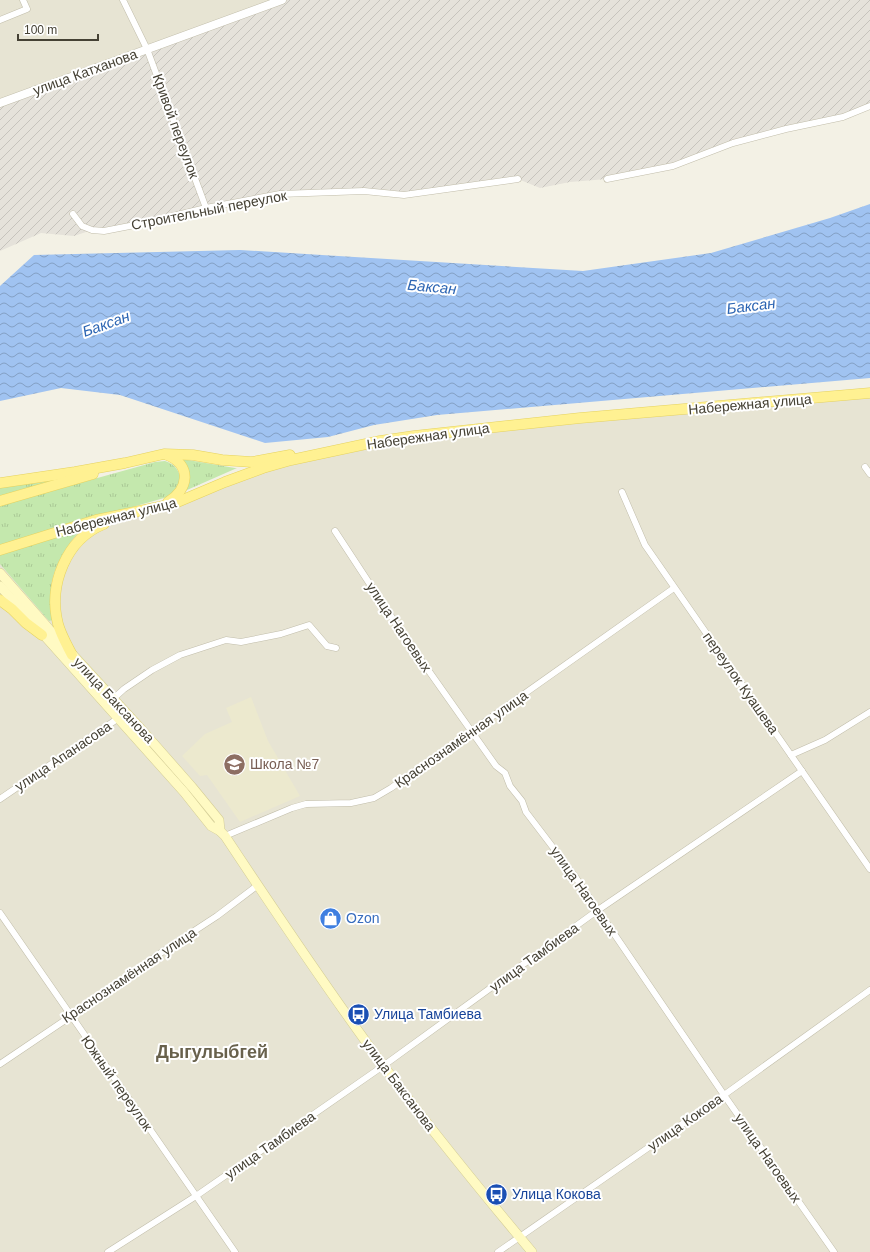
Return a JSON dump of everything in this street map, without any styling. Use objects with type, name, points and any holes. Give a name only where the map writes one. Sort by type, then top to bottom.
[{"type":"main road","name":"Набережная улица","points":[[0,550],[96,520],[184,500],[225,482],[263,468],[292,460],[380,441],[580,418],[870,394]]},
{"type":"main road","points":[[0,483],[125,463],[164,454],[193,455],[222,460],[252,462],[350,444],[380,441]]},
{"type":"main road","points":[[162,506],[174,498],[182,490],[185,478],[184,471],[177,461],[164,454]]},
{"type":"main road","points":[[0,501],[99,473],[125,463]]},
{"type":"main road","points":[[72,655],[60,631],[57,617],[56,588],[62,567],[71,550],[87,532],[130,513]]},
{"type":"main road","name":"улица Баксанова","points":[[0,574],[192,787],[219,820],[222,834]]},
{"type":"main road","name":"улица Баксанова","points":[[0,586],[42,635],[184,792],[212,826],[222,834],[343,1011],[383,1066],[532,1252]]},
{"type":"main road","points":[[0,600],[42,635]]},
{"type":"street","points":[[0,20],[27,9],[23,0]]},
{"type":"street","name":"Кривой переулок","points":[[124,0],[147,49],[206,208]]},
{"type":"street","name":"улица Катханова","points":[[0,103],[282,0]]},
{"type":"street","points":[[606,179],[673,166],[733,143],[786,129],[843,117],[870,106]]},
{"type":"street","name":"Строительный переулок","points":[[73,214],[82,226],[92,230],[104,231],[206,208],[280,194],[364,191],[404,195],[518,179]]},
{"type":"street","points":[[865,467],[870,474]]},
{"type":"street","name":"переулок Куашева","points":[[622,492],[645,545],[870,869]]},
{"type":"street","name":"улица Нагоевых","points":[[335,531],[402,633],[496,766],[505,773],[510,786],[522,800],[526,812],[551,844],[598,910],[724,1095],[834,1252]]},
{"type":"street","name":"Краснознамённая улица","points":[[222,834],[306,804],[351,804],[374,798],[392,788],[472,732],[674,588]]},
{"type":"street","name":"улица Апанасова","points":[[113,699],[124,689],[152,670],[180,655],[226,640],[241,642],[281,634],[309,625],[327,646],[336,648]]},
{"type":"street","points":[[791,755],[825,740],[870,712]]},
{"type":"street","name":"улица Апанасова","points":[[0,799],[126,713]]},
{"type":"street","name":"улица Тамбиева","points":[[108,1252],[196,1196],[383,1066],[598,910],[802,771]]},
{"type":"street","name":"Краснознамённая улица","points":[[0,1064],[129,977],[156,956],[217,916],[258,885]]},
{"type":"street","name":"Южный переулок","points":[[0,913],[235,1252]]},
{"type":"street","name":"улица Кокова","points":[[498,1252],[724,1095],[870,990]]},
{"type":"shaded area","points":[[0,0],[282,0],[0,103]]},
{"type":"shaded area","points":[[282,0],[870,0],[870,106],[843,117],[733,143],[673,166],[607,179],[570,182],[540,188],[518,179],[404,195],[364,191],[280,194],[140,224],[92,230],[74,236],[41,233],[0,251],[0,103]]},
{"type":"shaded area","points":[[870,393],[870,1252],[0,1252],[0,550],[130,513],[225,482],[380,441]]},
{"type":"shaded area","name":"Школа №7","points":[[251,697],[268,741],[300,796],[240,822],[207,775],[200,776],[182,756],[205,734],[232,722],[226,708]]},
{"type":"green space","points":[[182,459],[235,468],[237,468],[187,490]]},
{"type":"green space","points":[[165,461],[172,464],[178,471],[181,481],[173,495],[0,545],[0,505],[155,462]]},
{"type":"green space","points":[[76,475],[0,496],[0,485]]},
{"type":"green space","points":[[82,528],[62,556],[52,580],[51,600],[53,620],[49,621],[0,564],[0,554]]},
{"type":"water","name":"Баксан","points":[[870,204],[870,378],[437,415],[374,425],[328,437],[265,443],[120,395],[61,388],[0,401],[0,286],[34,255],[240,250],[583,271],[711,253],[830,218]]},
{"type":"place","name":"Школа №7","points":[[235,764]]},
{"type":"place","name":"Ozon","points":[[330,918]]},
{"type":"place","name":"Улица Тамбиева","points":[[358,1014]]},
{"type":"place","name":"Улица Кокова","points":[[496,1194]]},
{"type":"district","name":"Дыгулыбгей","points":[[212,1052]]}]
